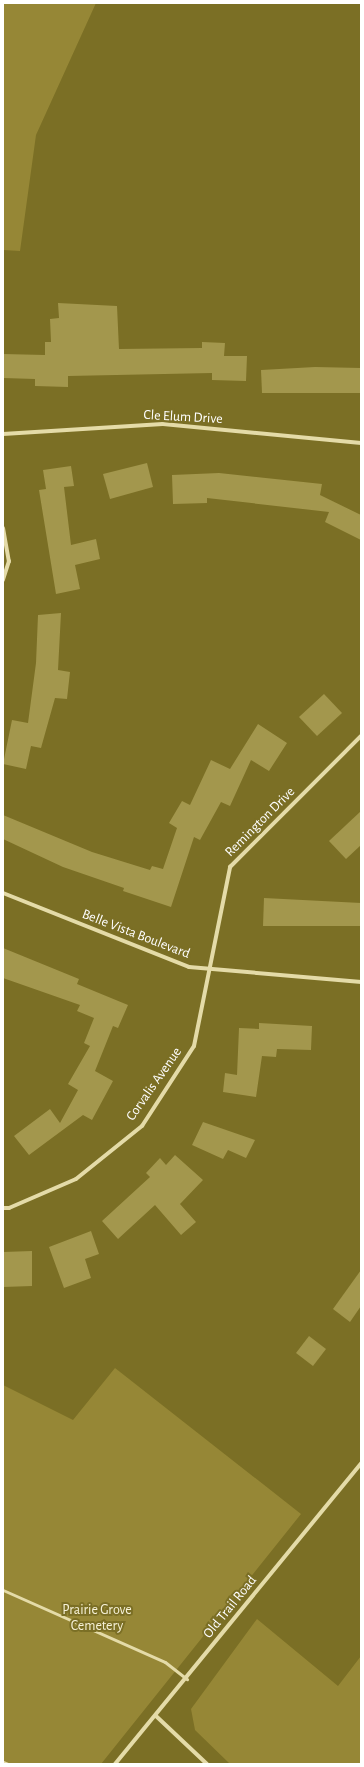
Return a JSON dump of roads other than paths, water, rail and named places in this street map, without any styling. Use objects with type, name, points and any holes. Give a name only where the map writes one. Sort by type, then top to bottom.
[{"type":"street","name":"Cle Elum Drive","points":[[3,434],[163,424],[361,443]]},
{"type":"street","points":[[3,528],[9,561],[3,580]]},
{"type":"street","name":"Remington Drive","points":[[212,969],[230,867],[361,736]]},
{"type":"street","name":"Belle Vista Boulevard","points":[[3,893],[189,967],[361,982]]},
{"type":"street","name":"Corvalis Avenue","points":[[3,1208],[9,1208],[76,1179],[142,1126],[194,1046],[212,969]]},
{"type":"street","name":"Old Trail Road","points":[[115,1764],[156,1716],[361,1463]]},
{"type":"street","points":[[156,1716],[207,1764]]},
{"type":"lane","points":[[3,1590],[165,1662],[187,1678]]},
{"type":"lane","points":[[3,1762],[8,1764]]},
{"type":"park label","name":"Prairie Grove Cemetery","points":[[97,1618]]}]
